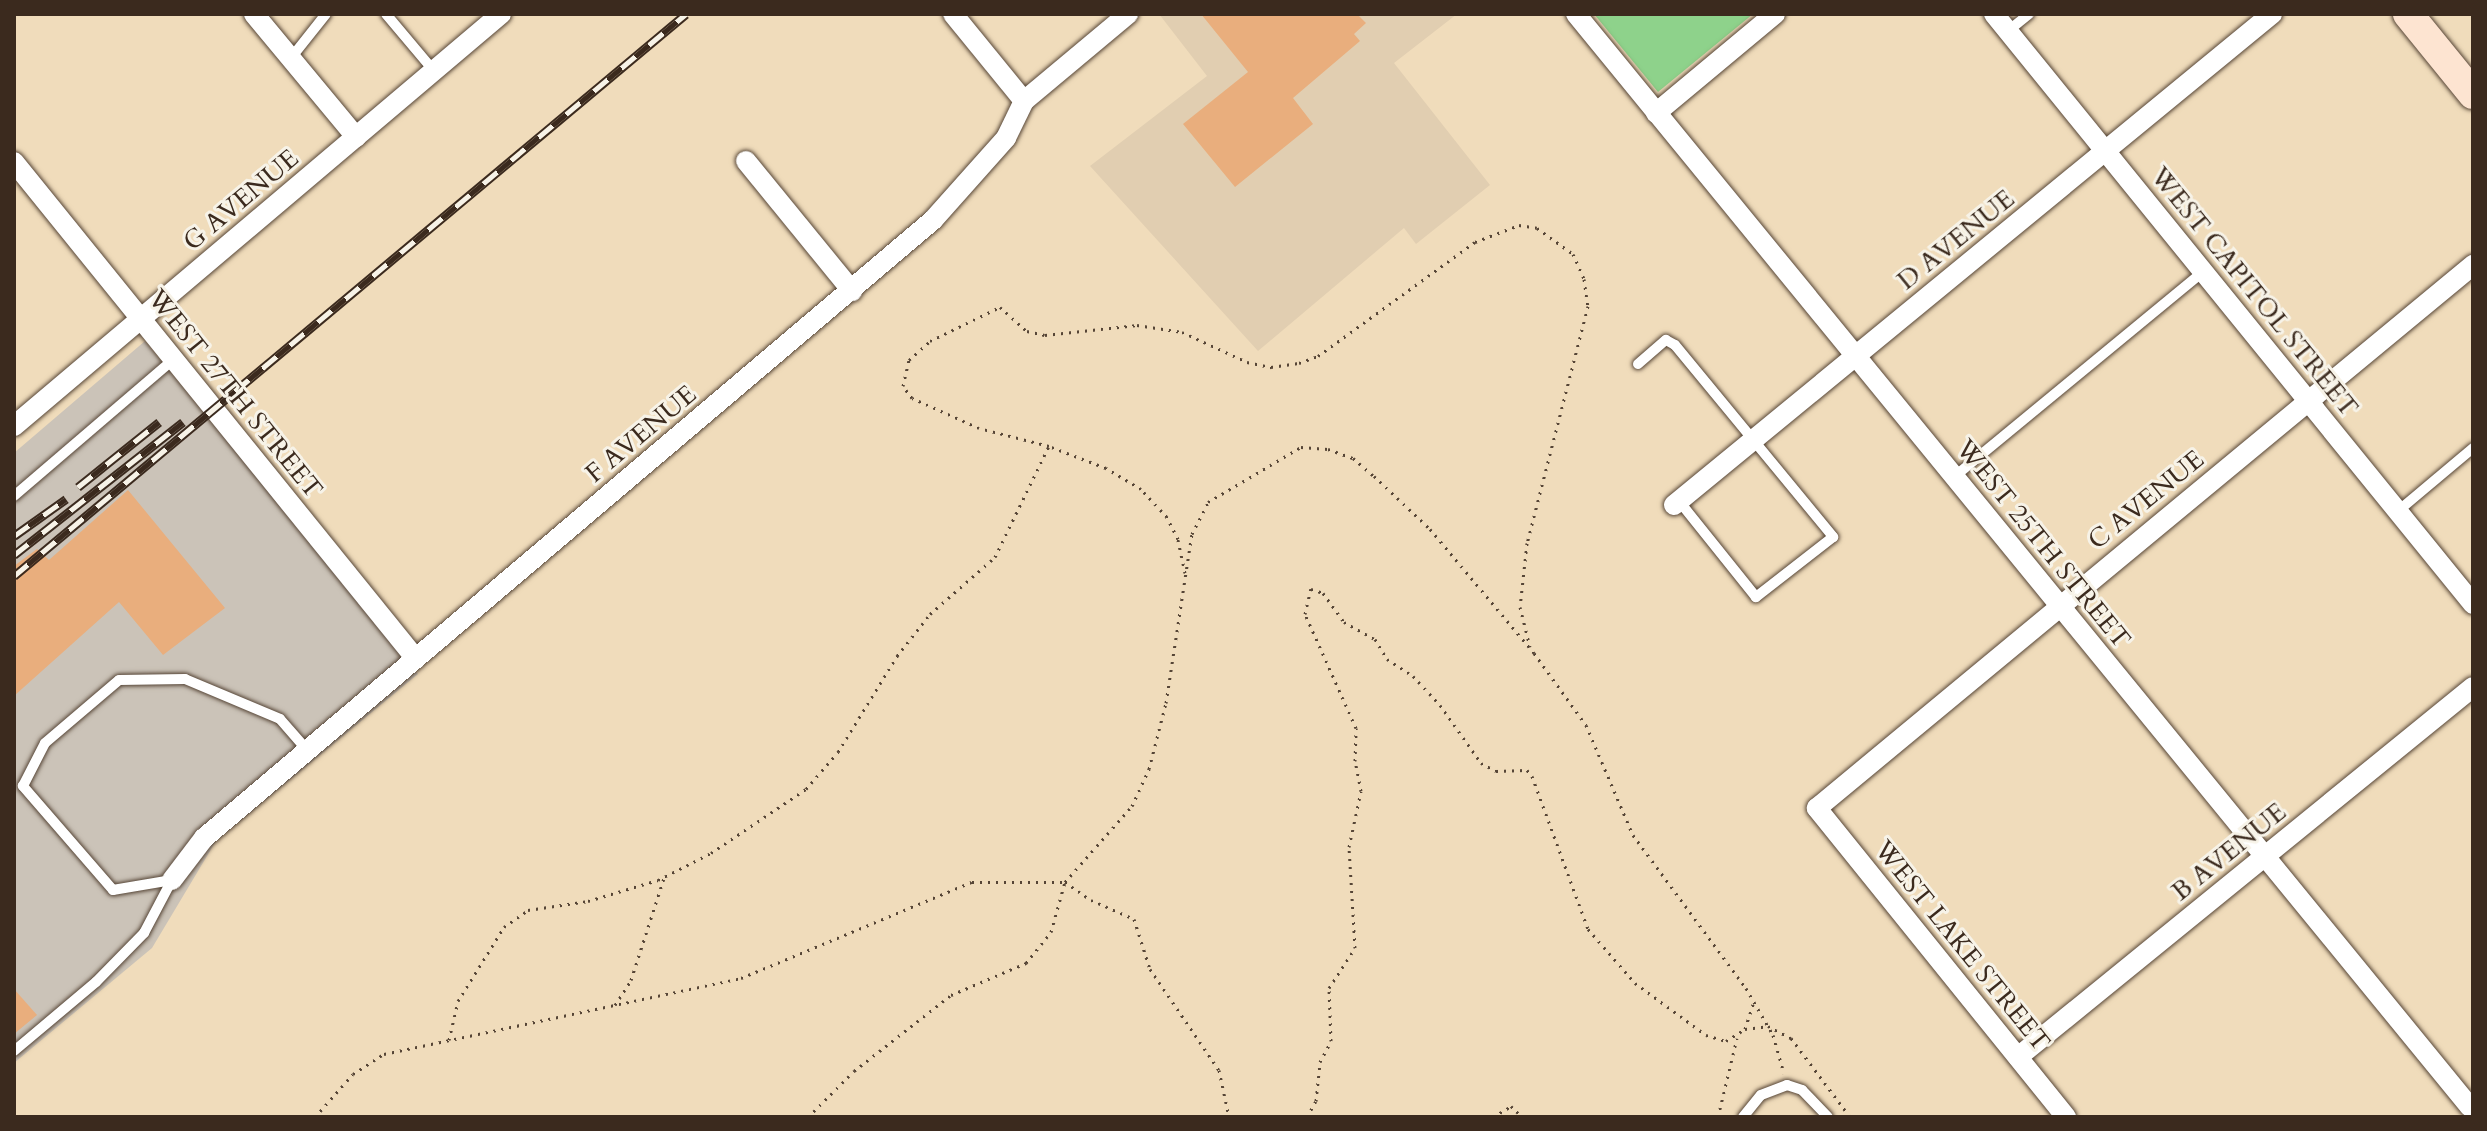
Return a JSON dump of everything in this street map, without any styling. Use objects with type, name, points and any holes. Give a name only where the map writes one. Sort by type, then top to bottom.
[{"type":"main road","points":[[2408,14],[2473,94]]},
{"type":"street","points":[[254,14],[356,137]]},
{"type":"street","name":"G AVENUE","points":[[14,426],[501,14]]},
{"type":"street","points":[[953,14],[1024,101]]},
{"type":"street","name":"F AVENUE","points":[[172,880],[204,838],[933,220],[1006,138],[1024,101],[1128,14]]},
{"type":"street","name":"WEST 25TH STREET","points":[[1576,14],[2265,856],[2467,1110]]},
{"type":"street","points":[[1656,113],[1775,14]]},
{"type":"street","name":"WEST CAPITOL STREET","points":[[1994,14],[2473,604]]},
{"type":"street","name":"D AVENUE","points":[[1676,503],[2272,14]]},
{"type":"street","points":[[746,161],[852,291]]},
{"type":"street","name":"WEST 27TH STREET","points":[[14,162],[416,659]]},
{"type":"street","name":"C AVENUE","points":[[1817,808],[2473,265]]},
{"type":"street","name":"B AVENUE","points":[[2018,1057],[2473,687]]},
{"type":"street","name":"WEST LAKE STREET","points":[[1817,808],[2066,1117]]},
{"type":"lane","points":[[291,58],[326,14]]},
{"type":"lane","points":[[386,14],[434,71]]},
{"type":"lane","points":[[2008,31],[2029,14]]},
{"type":"lane","points":[[1954,477],[2203,272]]},
{"type":"lane","points":[[1638,364],[1666,340],[1675,345],[1833,537],[1756,597],[1676,503]]},
{"type":"lane","points":[[14,496],[174,359]]},
{"type":"lane","points":[[2398,511],[2473,448]]},
{"type":"lane","points":[[172,880],[113,890],[23,786],[45,743],[119,680],[185,679],[280,719],[307,750]]},
{"type":"lane","points":[[14,1051],[96,982],[144,933],[172,880]]},
{"type":"lane","points":[[1743,1117],[1761,1095],[1787,1085],[1802,1090],[1828,1117]]},
{"type":"path","points":[[1185,576],[1178,539],[1167,517],[1141,489],[1106,468],[1049,446],[979,428],[912,398],[903,386],[909,360],[930,341],[1000,307],[1027,331],[1045,335],[1137,325],[1182,332],[1247,362],[1271,367],[1299,363],[1318,356],[1475,242],[1519,225],[1537,228],[1573,254],[1584,279],[1588,306],[1527,543],[1520,607],[1534,653]]},
{"type":"path","points":[[449,1040],[458,1001],[504,927],[528,910],[588,901],[664,877],[806,789],[838,752],[897,656],[930,614],[995,557],[1049,446]]},
{"type":"path","points":[[808,1117],[854,1071],[951,995],[1026,963],[1051,932],[1065,882],[1132,806],[1149,769],[1166,703],[1192,534],[1208,502],[1301,447],[1328,449],[1353,458],[1430,529],[1534,653],[1586,725],[1633,835],[1707,930],[1754,1002],[1768,1026],[1787,1085]]},
{"type":"path","points":[[1307,1117],[1316,1101],[1320,1062],[1331,1041],[1329,988],[1355,948],[1349,847],[1361,791],[1355,761],[1356,728],[1305,614],[1311,589],[1323,593],[1344,622],[1375,639],[1387,659],[1413,676],[1440,705],[1481,763],[1496,771],[1527,770],[1532,776],[1581,911],[1605,951],[1635,983],[1706,1035],[1726,1041],[1737,1038]]},
{"type":"path","points":[[615,1005],[631,980],[664,877]]},
{"type":"path","points":[[315,1117],[353,1074],[384,1054],[741,978],[972,882],[1065,882],[1091,900],[1134,919],[1150,969],[1219,1070],[1229,1117]]},
{"type":"path","points":[[1718,1117],[1737,1038],[1745,1029],[1754,1002]]},
{"type":"path","points":[[1745,1029],[1768,1026],[1791,1038],[1850,1117]]},
{"type":"path","points":[[1493,1117],[1511,1106],[1522,1117]]},
{"type":"shaded area","points":[[1159,14],[1457,14],[1394,63],[1490,185],[1416,244],[1404,228],[1258,351],[1090,166],[1207,76]]},
{"type":"shaded area","points":[[145,341],[418,674],[216,841],[152,948],[14,1063],[14,453]]},
{"type":"green space","points":[[1594,14],[1753,14],[1658,92]]},
{"type":"building","points":[[1201,14],[1357,14],[1366,23],[1354,34],[1360,41],[1293,98],[1313,124],[1235,187],[1183,124],[1248,72]]},
{"type":"building","points":[[128,490],[225,608],[163,655],[119,602],[14,696],[14,566],[37,549],[49,560]]},
{"type":"building","points":[[14,989],[37,1015],[14,1034]]},
{"type":"railway","points":[[14,576],[686,14]]},
{"type":"railway","points":[[78,487],[159,422]]},
{"type":"railway","points":[[14,555],[183,422]]},
{"type":"railway","points":[[14,536],[66,499]]}]
